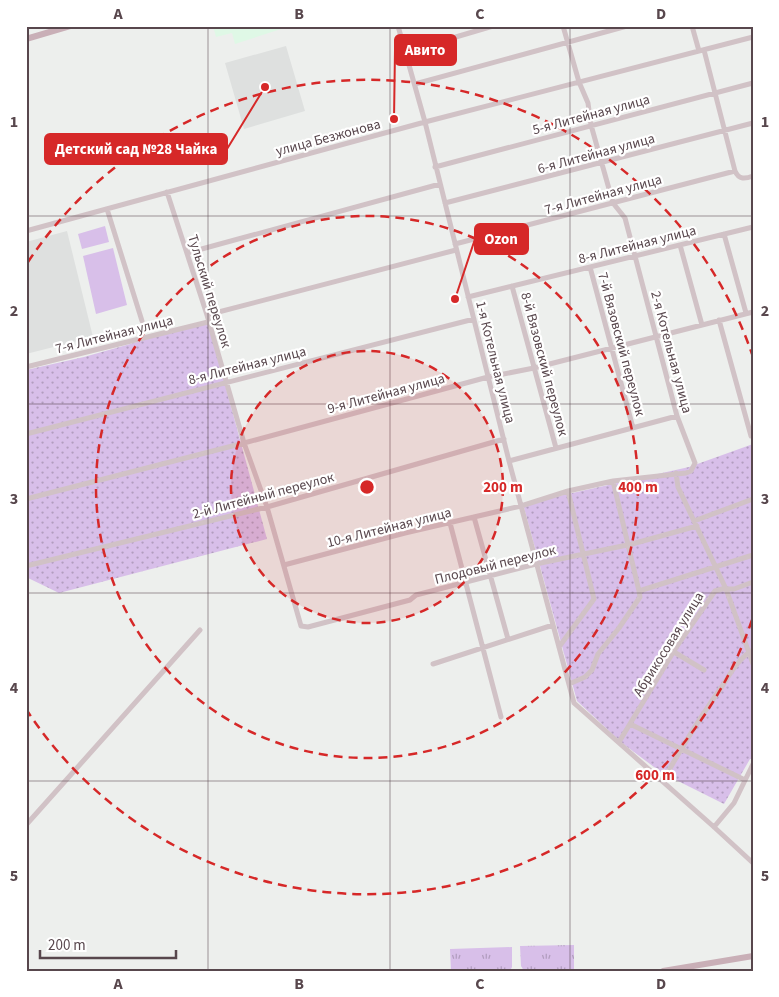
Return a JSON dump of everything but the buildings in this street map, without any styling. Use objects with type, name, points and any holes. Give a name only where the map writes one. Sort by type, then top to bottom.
[{"type":"main road","points":[[26,39],[70,26]]},
{"type":"main road","points":[[663,971],[753,956]]},
{"type":"street","name":"1-я Котельная улица","points":[[398,26],[415,84],[509,461],[574,703],[618,742]]},
{"type":"street","points":[[405,52],[493,26]]},
{"type":"street","name":"2-я Котельная улица","points":[[563,26],[579,82],[588,103],[591,126],[613,203],[625,218],[678,416],[695,463],[691,471],[676,474]]},
{"type":"street","points":[[415,84],[627,26]]},
{"type":"street","points":[[692,26],[715,93],[737,176],[741,178],[753,176]]},
{"type":"street","name":"улица Безжонова","points":[[26,231],[424,122],[753,37]]},
{"type":"street","name":"5-я Литейная улица","points":[[436,167],[753,83]]},
{"type":"street","name":"6-я Литейная улица","points":[[445,203],[753,123]]},
{"type":"street","name":"7-я Литейная улица","points":[[207,315],[735,171]]},
{"type":"street","points":[[187,252],[440,184]]},
{"type":"street","name":"Тульский переулок","points":[[167,192],[207,315],[244,443],[267,507],[298,621],[301,626]]},
{"type":"street","points":[[107,209],[142,321]]},
{"type":"street","name":"8-я Литейная улица","points":[[468,297],[753,227]]},
{"type":"street","points":[[724,234],[746,313]]},
{"type":"street","points":[[680,245],[702,325]]},
{"type":"street","name":"7-й Вязовский переулок","points":[[590,267],[633,428]]},
{"type":"street","name":"8-й Вязовский переулок","points":[[512,286],[556,448]]},
{"type":"street","name":"9-я Литейная улица","points":[[26,499],[244,443],[488,377],[534,368],[753,312]]},
{"type":"street","name":"8-я Литейная улица","points":[[26,434],[474,319]]},
{"type":"street","points":[[719,320],[751,436]]},
{"type":"street","name":"7-я Литейная улица","points":[[26,367],[208,322]]},
{"type":"street","points":[[509,461],[678,416]]},
{"type":"street","name":"2-й Литейный переулок","points":[[26,566],[267,507],[504,440]]},
{"type":"street","points":[[676,474],[678,487],[726,589],[751,651],[753,664]]},
{"type":"street","name":"10-я Литейная улица","points":[[284,566],[521,506],[568,491],[613,481],[676,474]]},
{"type":"street","points":[[569,684],[585,677],[592,670],[598,654],[640,598],[613,481]]},
{"type":"street","points":[[559,647],[594,599],[568,491]]},
{"type":"street","name":"Плодовый переулок","points":[[301,626],[308,627],[536,564],[628,544],[696,524],[753,499]]},
{"type":"street","points":[[474,517],[508,639]]},
{"type":"street","points":[[450,523],[501,717]]},
{"type":"street","points":[[639,591],[753,555]]},
{"type":"street","name":"Абрикосовая улица","points":[[618,742],[674,652],[715,591],[734,589],[753,582]]},
{"type":"street","points":[[432,664],[553,625]]},
{"type":"street","points":[[26,825],[200,630]]},
{"type":"street","points":[[663,781],[701,715],[733,670],[751,651]]},
{"type":"street","points":[[674,652],[704,670]]},
{"type":"street","points":[[630,724],[745,780]]},
{"type":"street","points":[[618,742],[753,863]]},
{"type":"street","points":[[714,827],[734,803],[753,764]]},
{"type":"shaded area","points":[[213,26],[280,26],[281,29],[235,44],[232,33],[216,37]]},
{"type":"shaded area","points":[[286,46],[305,111],[244,129],[225,63]]},
{"type":"shaded area","points":[[67,231],[93,337],[26,354],[26,242]]},
{"type":"green space","points":[[105,226],[109,242],[82,249],[78,234]]},
{"type":"green space","points":[[113,248],[127,305],[96,314],[83,256]]},
{"type":"green space","points":[[208,322],[267,539],[59,593],[26,577],[26,370],[84,357]]},
{"type":"green space","points":[[753,444],[753,759],[750,759],[724,804],[662,773],[622,743],[577,701],[523,504],[689,467]]},
{"type":"green space","points":[[574,945],[574,971],[524,971],[521,966],[520,946]]},
{"type":"green space","points":[[512,947],[512,967],[510,971],[451,971],[450,949]]},
{"type":"place","name":"Детский сад №28 Чайка","points":[[265,87]]},
{"type":"place","name":"Авито","points":[[394,119]]},
{"type":"place","name":"Ozon","points":[[455,299]]}]
